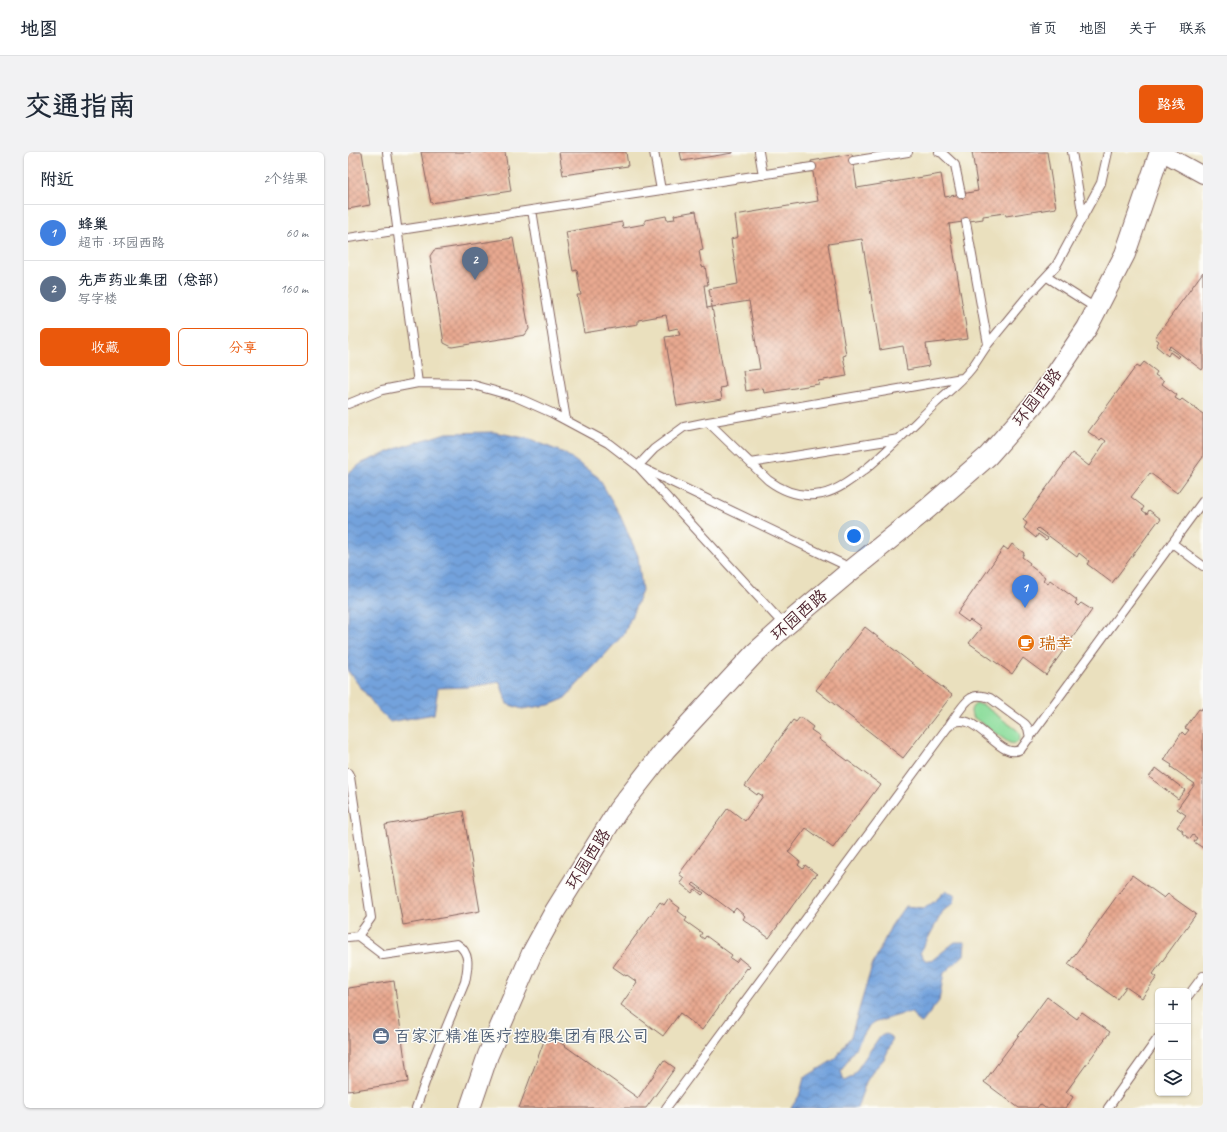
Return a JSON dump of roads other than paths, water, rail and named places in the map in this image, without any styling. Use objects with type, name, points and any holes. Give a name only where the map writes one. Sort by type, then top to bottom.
[{"type":"street","points":[[1160,152],[1203,175]]},
{"type":"street","name":"环园西路","points":[[470,1108],[488,1054],[532,953],[555,911],[618,810],[665,750],[755,654],[785,626],[927,509],[988,456],[1041,396],[1087,328],[1125,254],[1160,152]]},
{"type":"lane","points":[[387,152],[418,383]]},
{"type":"lane","points":[[654,152],[661,190]]},
{"type":"lane","points":[[759,152],[763,175]]},
{"type":"lane","points":[[853,161],[908,152]]},
{"type":"lane","points":[[939,152],[955,165],[961,194]]},
{"type":"lane","points":[[1072,152],[1083,217]]},
{"type":"lane","points":[[708,422],[768,480],[787,492],[810,496],[823,494],[835,490],[858,475],[886,452],[970,370],[988,344],[1025,299],[1056,266],[1101,183],[1108,152]]},
{"type":"lane","points":[[348,238],[812,167]]},
{"type":"lane","points":[[532,210],[566,420]]},
{"type":"lane","points":[[966,222],[988,344]]},
{"type":"lane","points":[[1047,277],[1097,309]]},
{"type":"lane","points":[[638,466],[654,449],[684,427],[962,378]]},
{"type":"lane","points":[[348,404],[382,390],[418,383],[470,384],[516,397],[566,420],[608,442],[638,466],[785,626]]},
{"type":"lane","points":[[751,463],[899,439]]},
{"type":"lane","points":[[638,466],[854,569]]},
{"type":"lane","points":[[948,728],[956,721],[966,721],[1008,751],[1017,752],[1021,749],[1203,502]]},
{"type":"lane","points":[[1172,543],[1203,566]]},
{"type":"lane","points":[[666,1108],[966,702],[971,698],[978,696],[990,698],[1025,724],[1028,728],[1030,738]]},
{"type":"lane","points":[[348,773],[350,777],[371,918],[358,936]]},
{"type":"lane","points":[[348,937],[358,936],[383,955],[457,944],[465,951],[467,957],[465,982],[434,1057],[416,1108]]},
{"type":"lane","points":[[1191,992],[1203,976]]},
{"type":"lane","points":[[1108,1108],[1155,1042]]},
{"type":"water","points":[[494,432],[530,439],[564,453],[598,477],[619,513],[638,556],[642,591],[624,634],[564,699],[549,705],[522,709],[507,704],[500,682],[468,687],[438,688],[434,714],[390,722],[379,711],[348,671],[348,473],[362,463],[401,447],[446,433]]},
{"type":"water","points":[[946,890],[955,896],[954,903],[943,911],[920,953],[925,960],[931,961],[955,942],[965,942],[964,955],[944,973],[939,1001],[922,1023],[916,1020],[912,1013],[906,1013],[873,1023],[869,1026],[841,1071],[844,1081],[852,1077],[880,1036],[886,1034],[893,1038],[884,1059],[873,1071],[866,1082],[857,1108],[791,1108],[799,1096],[804,1078],[835,1059],[851,1036],[872,966],[891,926],[905,906],[925,908]]},
{"type":"place","name":"先声药业集团（总部）","points":[[475,280]]},
{"type":"place","name":"蜂巢","points":[[1025,608]]},
{"type":"place","name":"瑞幸","points":[[1026,643]]},
{"type":"place","name":"百家汇精准医疗控股集团有限公司","points":[[381,1036]]}]
